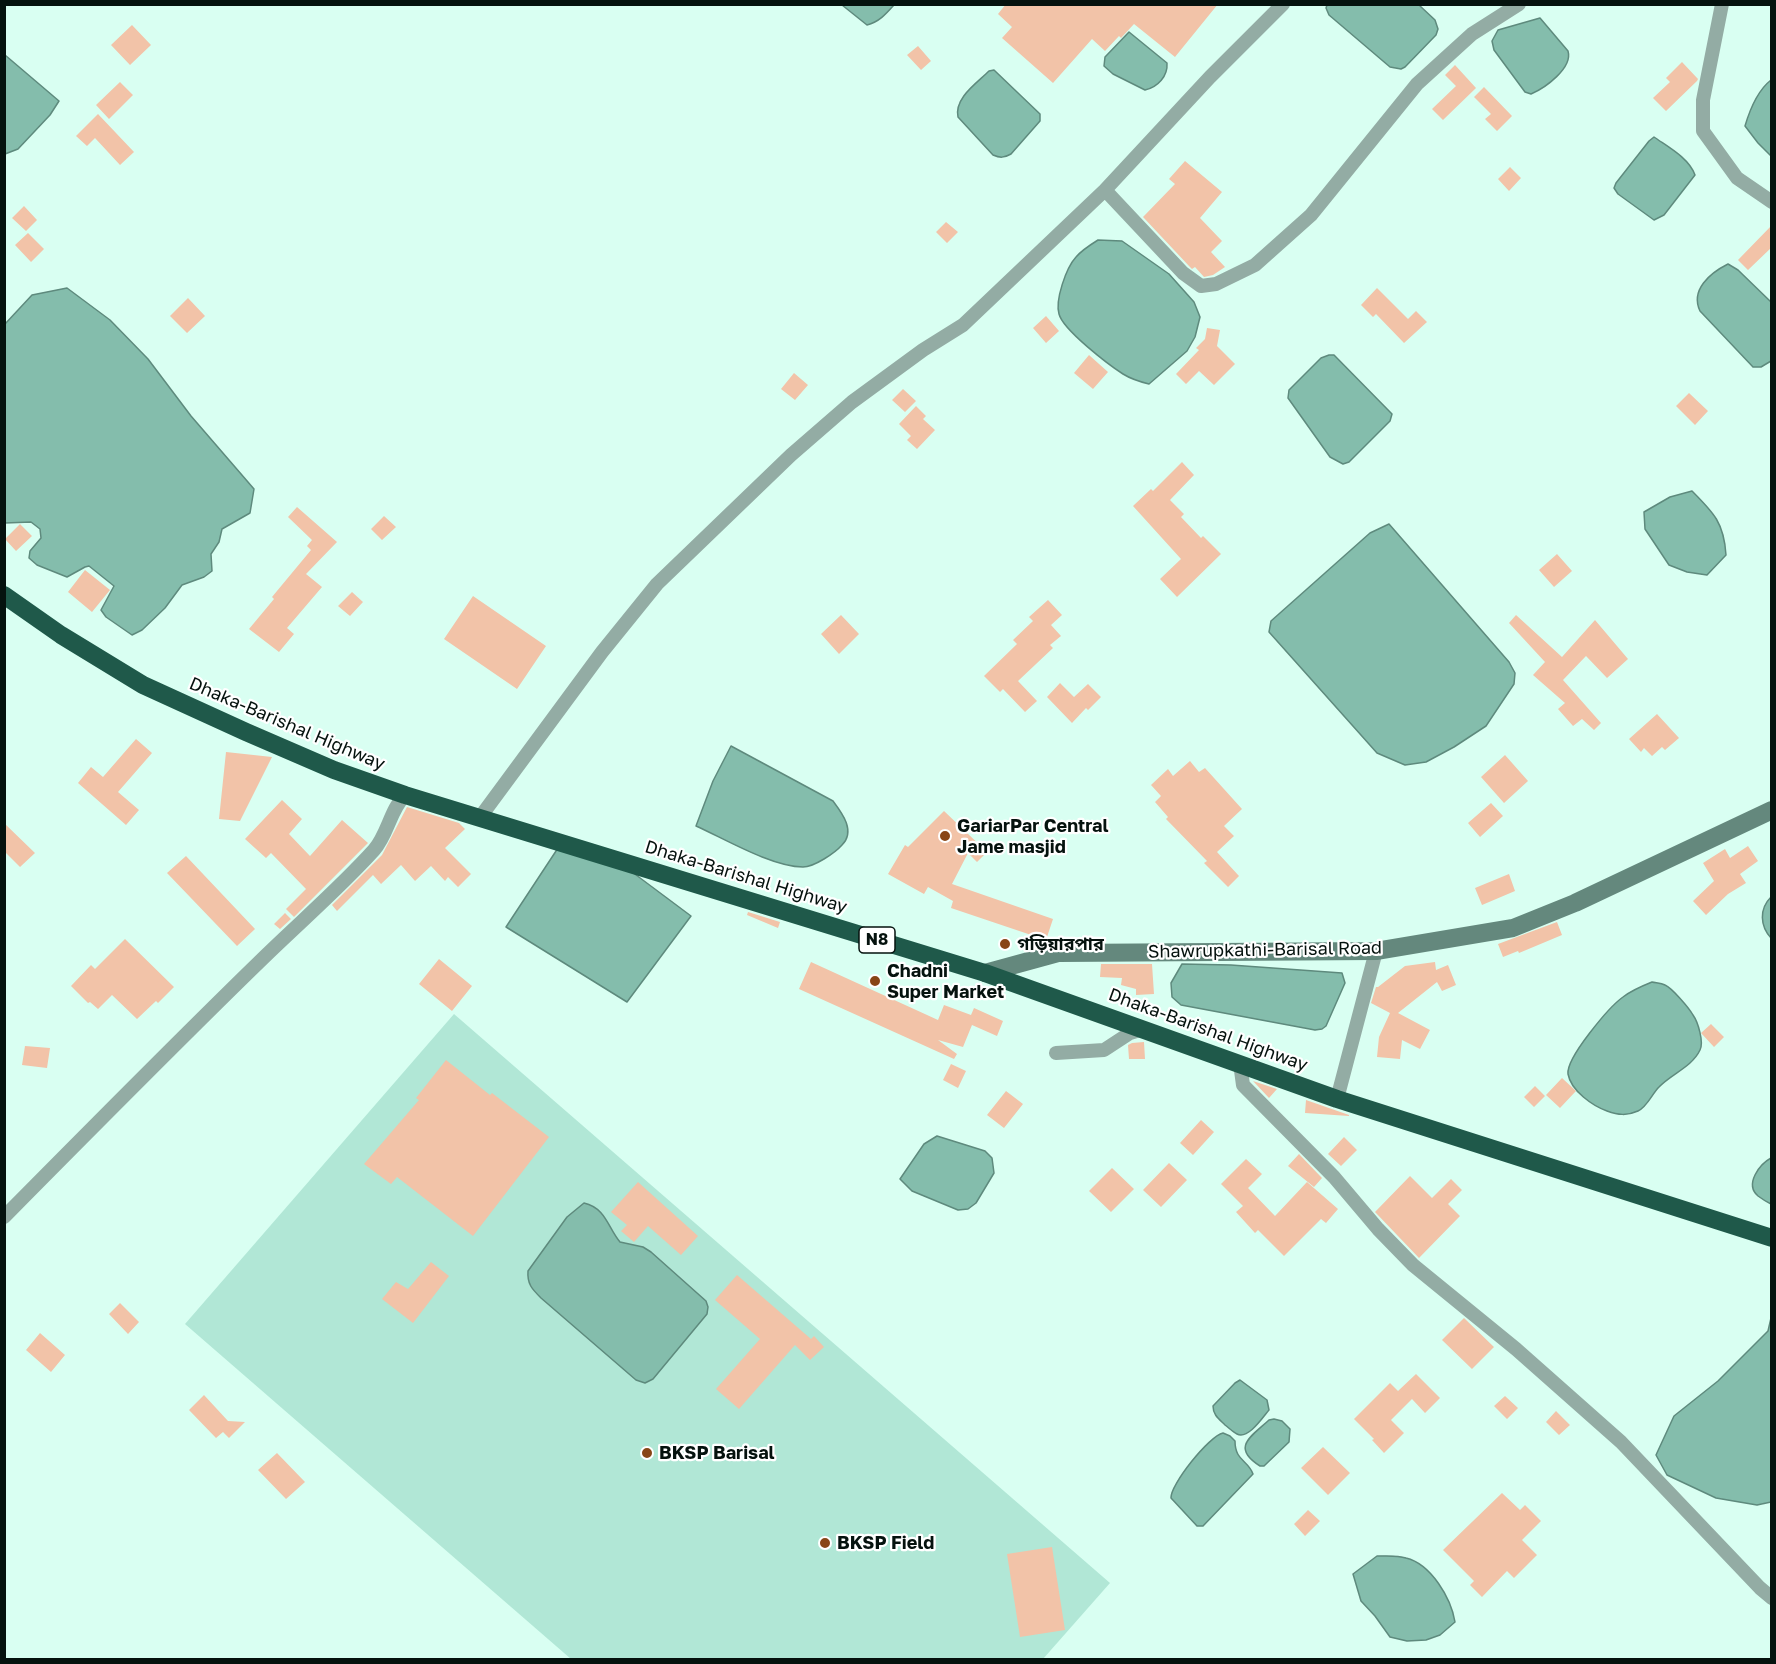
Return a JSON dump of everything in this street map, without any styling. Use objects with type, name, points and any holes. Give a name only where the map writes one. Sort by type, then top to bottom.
[{"type":"highway","name":"Dhaka-Barishal Highway","points":[[4,596],[61,635],[143,685],[334,770],[405,795],[481,816],[985,973],[1337,1098],[1772,1238]]},
{"type":"main road","name":"Shawrupkathi-Barisal Road","points":[[985,973],[1058,953],[1376,951],[1513,928],[1575,903],[1772,810]]},
{"type":"street","points":[[481,816],[602,652],[657,584],[791,455],[852,402],[923,350],[963,325],[1105,190],[1210,77],[1283,4]]},
{"type":"street","points":[[1105,190],[1183,273],[1201,286],[1216,284],[1255,265],[1311,215],[1417,84],[1472,34],[1519,4]]},
{"type":"street","points":[[1722,4],[1703,100],[1703,131],[1737,178],[1772,202]]},
{"type":"street","points":[[4,1217],[122,1097],[376,847],[397,803],[405,795]]},
{"type":"street","points":[[1337,1098],[1376,951]]},
{"type":"street","points":[[1056,1053],[1104,1050],[1130,1033],[1143,1029]]},
{"type":"street","points":[[1240,1063],[1243,1085],[1334,1177],[1378,1229],[1413,1265],[1516,1349],[1622,1442],[1772,1598]]},
{"type":"shaded area","points":[[842,5],[894,5],[879,20],[867,25]]},
{"type":"shaded area","points":[[1327,5],[1419,5],[1435,20],[1438,29],[1436,35],[1405,67],[1401,69],[1390,67],[1329,15]]},
{"type":"shaded area","points":[[1540,18],[1568,51],[1568,57],[1557,77],[1531,94],[1525,92],[1494,50],[1492,41],[1498,30]]},
{"type":"shaded area","points":[[1129,32],[1167,63],[1164,76],[1150,89],[1145,90],[1113,74],[1104,66],[1105,57]]},
{"type":"shaded area","points":[[5,55],[59,101],[50,115],[18,149],[5,154]]},
{"type":"shaded area","points":[[994,70],[1040,114],[1040,121],[1011,154],[1002,157],[993,155],[958,117],[959,103],[963,97],[989,71]]},
{"type":"shaded area","points":[[1771,80],[1771,156],[1745,126],[1755,101]]},
{"type":"shaded area","points":[[1654,137],[1683,158],[1695,175],[1664,215],[1654,220],[1618,194],[1614,188]]},
{"type":"shaded area","points":[[1098,240],[1122,241],[1169,274],[1194,302],[1200,317],[1195,337],[1187,351],[1149,384],[1126,376],[1087,347],[1062,321],[1059,314],[1062,284],[1072,262],[1078,254]]},
{"type":"shaded area","points":[[1728,264],[1738,270],[1771,302],[1771,361],[1761,367],[1753,367],[1700,311],[1698,296],[1703,283]]},
{"type":"shaded area","points":[[67,288],[110,320],[148,359],[191,416],[254,489],[250,513],[222,529],[219,542],[211,554],[212,571],[204,577],[182,585],[165,608],[142,630],[132,635],[106,617],[101,610],[114,586],[89,566],[67,577],[37,565],[29,558],[30,551],[41,538],[40,529],[31,522],[5,523],[5,324],[32,295]]},
{"type":"shaded area","points":[[1334,355],[1392,414],[1390,421],[1349,462],[1343,464],[1330,457],[1288,398],[1289,390],[1321,358]]},
{"type":"shaded area","points":[[1692,491],[1716,519],[1725,544],[1726,555],[1707,575],[1687,572],[1669,565],[1645,529],[1644,512],[1670,497]]},
{"type":"shaded area","points":[[1389,524],[1509,662],[1515,673],[1514,684],[1486,726],[1426,762],[1405,765],[1377,753],[1269,632],[1271,621],[1370,533]]},
{"type":"shaded area","points":[[731,746],[833,801],[848,828],[846,840],[842,845],[813,865],[791,866],[734,845],[696,826],[713,781]]},
{"type":"shaded area","points":[[558,848],[608,854],[691,916],[627,1002],[506,927]]},
{"type":"shaded area","points":[[1771,897],[1771,938],[1762,918],[1764,907]]},
{"type":"shaded area","points":[[1182,964],[1342,973],[1345,983],[1326,1026],[1315,1030],[1181,1005],[1172,997],[1171,983]]},
{"type":"shaded area","points":[[1652,982],[1668,987],[1691,1012],[1700,1032],[1700,1050],[1687,1066],[1659,1087],[1641,1109],[1634,1113],[1619,1114],[1601,1109],[1583,1097],[1573,1086],[1568,1074],[1569,1067],[1589,1033],[1608,1011],[1626,995]]},
{"type":"shaded area","name":"BKSP Barisal","points":[[454,1014],[1110,1583],[1043,1659],[571,1659],[185,1324]]},
{"type":"shaded area","points":[[937,1136],[985,1151],[992,1158],[994,1173],[976,1203],[968,1209],[958,1210],[912,1191],[900,1179],[924,1144]]},
{"type":"shaded area","points":[[1771,1158],[1771,1204],[1754,1191],[1753,1180],[1758,1169]]},
{"type":"shaded area","points":[[584,1203],[602,1214],[620,1242],[643,1247],[651,1252],[706,1301],[707,1314],[653,1379],[645,1383],[636,1380],[541,1298],[529,1283],[528,1271],[567,1217]]},
{"type":"shaded area","points":[[1771,1318],[1771,1502],[1757,1505],[1716,1498],[1667,1475],[1656,1455],[1674,1416],[1718,1381],[1768,1331]]},
{"type":"shaded area","points":[[1240,1380],[1267,1400],[1269,1410],[1255,1427],[1241,1435],[1219,1419],[1213,1406]]},
{"type":"shaded area","points":[[1269,1420],[1282,1421],[1290,1429],[1289,1442],[1264,1466],[1260,1466],[1246,1453],[1245,1447],[1251,1437]]},
{"type":"shaded area","points":[[1223,1433],[1235,1441],[1239,1457],[1253,1474],[1203,1526],[1197,1526],[1171,1498],[1172,1492],[1200,1451]]},
{"type":"shaded area","points":[[1377,1556],[1403,1557],[1424,1567],[1444,1593],[1455,1622],[1440,1635],[1426,1640],[1407,1641],[1390,1637],[1361,1601],[1353,1574]]},
{"type":"building","points":[[1006,4],[1218,4],[1175,57],[1134,24],[1105,51],[1092,39],[1053,83],[1002,38],[1012,27],[998,14]]},
{"type":"building","points":[[132,25],[151,45],[130,65],[111,45]]},
{"type":"building","points":[[918,46],[931,61],[921,70],[907,55]]},
{"type":"building","points":[[1682,62],[1698,79],[1666,111],[1653,98],[1670,82],[1666,78]]},
{"type":"building","points":[[1455,65],[1476,88],[1443,120],[1432,109],[1456,86],[1445,75]]},
{"type":"building","points":[[120,82],[133,95],[109,119],[96,105]]},
{"type":"building","points":[[1484,87],[1512,116],[1497,131],[1485,119],[1491,114],[1474,97]]},
{"type":"building","points":[[98,114],[134,152],[120,165],[95,138],[87,146],[76,136]]},
{"type":"building","points":[[1185,161],[1222,192],[1200,218],[1222,241],[1211,252],[1225,267],[1213,275],[1204,277],[1195,267],[1192,269],[1143,217],[1175,184],[1169,179]]},
{"type":"building","points":[[1510,167],[1521,178],[1509,191],[1498,179]]},
{"type":"building","points":[[24,206],[37,220],[26,231],[12,218]]},
{"type":"building","points":[[946,222],[958,232],[947,243],[936,232]]},
{"type":"building","points":[[1772,225],[1772,247],[1748,270],[1738,260]]},
{"type":"building","points":[[28,233],[44,249],[31,262],[15,245]]},
{"type":"building","points":[[1377,288],[1408,319],[1416,311],[1427,322],[1404,343],[1376,314],[1373,317],[1361,305]]},
{"type":"building","points":[[188,298],[205,316],[187,333],[170,316]]},
{"type":"building","points":[[1046,316],[1059,331],[1046,343],[1033,328]]},
{"type":"building","points":[[1207,328],[1220,330],[1217,346],[1235,364],[1214,385],[1199,371],[1186,384],[1176,374],[1199,350],[1196,348],[1205,339]]},
{"type":"building","points":[[1089,355],[1108,372],[1093,389],[1074,373]]},
{"type":"building","points":[[794,373],[808,385],[795,400],[781,389]]},
{"type":"building","points":[[903,389],[916,401],[905,412],[892,400]]},
{"type":"building","points":[[1689,393],[1708,411],[1695,425],[1676,406]]},
{"type":"building","points":[[916,406],[926,416],[923,419],[935,430],[917,449],[907,440],[911,436],[899,424]]},
{"type":"building","points":[[1182,462],[1194,475],[1170,500],[1184,514],[1181,517],[1201,538],[1203,536],[1221,554],[1177,597],[1160,579],[1181,559],[1133,506],[1151,489],[1153,491]]},
{"type":"building","points":[[297,507],[337,542],[306,574],[322,587],[287,628],[294,634],[279,652],[249,629],[311,550],[307,546],[312,540],[288,517]]},
{"type":"building","points":[[384,516],[396,527],[382,540],[371,529]]},
{"type":"building","points":[[20,524],[32,536],[16,551],[5,539]]},
{"type":"building","points":[[1557,554],[1572,571],[1554,587],[1539,570]]},
{"type":"building","points":[[85,570],[110,590],[92,612],[68,592]]},
{"type":"building","points":[[352,592],[363,602],[350,616],[338,606]]},
{"type":"building","points":[[473,596],[546,646],[517,689],[444,639]]},
{"type":"building","points":[[1048,600],[1062,615],[1051,625],[1061,636],[1050,645],[1053,648],[1018,681],[1037,701],[1025,712],[1003,689],[1000,692],[984,676],[1017,644],[1013,640],[1033,621],[1029,617]]},
{"type":"building","points":[[841,615],[859,634],[839,654],[821,634]]},
{"type":"building","points":[[1516,615],[1562,657],[1595,620],[1628,659],[1607,678],[1586,656],[1563,680],[1601,723],[1594,730],[1582,719],[1573,726],[1558,709],[1565,703],[1533,675],[1545,662],[1509,623]]},
{"type":"building","points":[[1060,683],[1074,697],[1088,684],[1101,697],[1088,710],[1086,708],[1072,723],[1047,697]]},
{"type":"building","points":[[1657,714],[1679,738],[1665,750],[1662,747],[1652,756],[1644,748],[1641,752],[1629,739]]},
{"type":"building","points":[[136,739],[152,753],[118,792],[139,810],[126,825],[78,783],[91,767],[103,777]]},
{"type":"building","points":[[226,752],[272,757],[240,821],[219,819]]},
{"type":"building","points":[[1505,755],[1528,781],[1504,803],[1481,777]]},
{"type":"building","points":[[1190,761],[1199,772],[1205,768],[1242,809],[1224,826],[1234,836],[1217,852],[1239,876],[1228,887],[1204,863],[1207,861],[1166,819],[1168,817],[1155,802],[1161,796],[1151,785],[1168,769],[1173,776]]},
{"type":"building","points":[[282,800],[302,819],[289,834],[310,856],[342,820],[368,843],[294,917],[286,909],[306,889],[271,853],[266,858],[245,839]]},
{"type":"building","points":[[1491,803],[1503,816],[1480,837],[1468,823]]},
{"type":"building","points":[[407,807],[459,823],[465,829],[445,848],[471,874],[458,887],[448,877],[445,881],[431,866],[415,881],[401,865],[381,884],[373,875],[337,911],[332,905],[382,855]]},
{"type":"building","points":[[944,811],[987,852],[977,862],[968,853],[952,884],[1053,919],[1046,940],[951,908],[953,901],[928,887],[924,894],[888,874],[905,845],[908,847]]},
{"type":"building","points":[[4,823],[35,853],[20,867],[4,851]]},
{"type":"building","points":[[1748,846],[1758,861],[1740,874],[1746,883],[1728,894],[1706,915],[1693,901],[1714,881],[1703,863],[1725,849],[1730,858]]},
{"type":"building","points":[[186,856],[255,929],[237,946],[167,873]]},
{"type":"building","points":[[1509,874],[1515,891],[1482,905],[1475,888]]},
{"type":"building","points":[[748,912],[780,922],[778,928],[747,915]]},
{"type":"building","points":[[285,913],[291,919],[280,929],[274,924]]},
{"type":"building","points":[[1557,922],[1562,935],[1519,953],[1518,951],[1503,957],[1498,944]]},
{"type":"building","points":[[125,939],[174,987],[137,1019],[112,995],[98,1009],[90,1002],[88,1003],[71,986],[91,965],[95,969]]},
{"type":"building","points":[[439,959],[472,986],[452,1011],[419,984]]},
{"type":"building","points":[[811,962],[938,1020],[944,1005],[971,1015],[974,1008],[1003,1021],[997,1036],[972,1025],[963,1047],[938,1040],[957,1054],[954,1059],[799,989]]},
{"type":"building","points":[[1435,962],[1436,970],[1448,965],[1456,985],[1442,991],[1437,982],[1398,1013],[1430,1030],[1420,1049],[1402,1040],[1400,1059],[1377,1057],[1379,1037],[1390,1013],[1371,1003],[1376,987],[1405,966]]},
{"type":"building","points":[[1101,964],[1152,964],[1154,994],[1136,995],[1136,989],[1121,985],[1122,978],[1100,977]]},
{"type":"building","points":[[1711,1024],[1724,1037],[1714,1047],[1701,1033]]},
{"type":"building","points":[[1144,1042],[1145,1059],[1129,1059],[1128,1045]]},
{"type":"building","points":[[25,1046],[50,1048],[47,1068],[22,1065]]},
{"type":"building","points":[[446,1060],[549,1137],[473,1236],[397,1177],[391,1184],[364,1164],[419,1100],[416,1098]]},
{"type":"building","points":[[951,1064],[966,1071],[958,1088],[943,1080]]},
{"type":"building","points":[[1562,1078],[1576,1091],[1560,1108],[1546,1095]]},
{"type":"building","points":[[1253,1081],[1277,1089],[1269,1098]]},
{"type":"building","points":[[1535,1086],[1545,1096],[1534,1107],[1524,1097]]},
{"type":"building","points":[[1006,1091],[1023,1104],[1004,1128],[987,1115]]},
{"type":"building","points":[[1306,1100],[1349,1115],[1349,1116],[1305,1113]]},
{"type":"building","points":[[1201,1120],[1214,1132],[1193,1155],[1180,1143]]},
{"type":"building","points":[[1344,1137],[1357,1150],[1341,1166],[1328,1154]]},
{"type":"building","points":[[1299,1154],[1322,1178],[1314,1187],[1288,1166]]},
{"type":"building","points":[[1246,1159],[1262,1174],[1248,1188],[1275,1216],[1307,1182],[1338,1209],[1326,1223],[1321,1219],[1284,1256],[1258,1230],[1255,1233],[1236,1212],[1243,1206],[1221,1184]]},
{"type":"building","points":[[1169,1163],[1187,1180],[1161,1207],[1143,1190]]},
{"type":"building","points":[[1112,1168],[1134,1189],[1111,1212],[1089,1191]]},
{"type":"building","points":[[1410,1176],[1432,1198],[1451,1179],[1462,1190],[1448,1204],[1460,1216],[1419,1258],[1375,1212]]},
{"type":"building","points":[[638,1182],[698,1236],[681,1255],[648,1226],[634,1242],[621,1231],[627,1225],[611,1212]]},
{"type":"building","points":[[431,1262],[449,1276],[413,1323],[382,1299],[396,1282],[408,1289]]},
{"type":"building","points":[[737,1275],[811,1339],[814,1336],[824,1347],[810,1360],[795,1345],[739,1409],[716,1389],[760,1339],[715,1300]]},
{"type":"building","points":[[120,1303],[139,1322],[128,1334],[109,1314]]},
{"type":"building","points":[[1464,1318],[1494,1347],[1472,1369],[1442,1340]]},
{"type":"building","points":[[40,1333],[65,1355],[51,1372],[26,1350]]},
{"type":"building","points":[[1416,1374],[1440,1398],[1425,1413],[1412,1399],[1391,1420],[1404,1433],[1384,1453],[1354,1419],[1390,1383],[1398,1391]]},
{"type":"building","points":[[204,1395],[228,1421],[245,1422],[229,1438],[223,1432],[216,1438],[189,1410]]},
{"type":"building","points":[[1505,1396],[1518,1408],[1507,1419],[1494,1406]]},
{"type":"building","points":[[1556,1411],[1570,1425],[1559,1435],[1546,1422]]},
{"type":"building","points":[[1323,1447],[1350,1473],[1328,1495],[1301,1468]]},
{"type":"building","points":[[277,1453],[305,1482],[286,1499],[258,1470]]},
{"type":"building","points":[[1502,1493],[1520,1510],[1525,1505],[1541,1521],[1522,1540],[1537,1555],[1514,1578],[1507,1571],[1482,1597],[1470,1585],[1474,1581],[1443,1550]]},
{"type":"building","points":[[1308,1510],[1320,1521],[1305,1536],[1294,1524]]},
{"type":"building","points":[[1052,1547],[1065,1630],[1020,1637],[1007,1554]]},
{"type":"place","name":"GariarPar Central Jame masjid","points":[[945,836]]},
{"type":"place","name":"গড়িয়ারপার","points":[[1005,944]]},
{"type":"place","name":"Chadni Super Market","points":[[875,981]]},
{"type":"place","name":"BKSP Barisal","points":[[647,1453]]},
{"type":"place","name":"BKSP Field","points":[[825,1543]]}]
